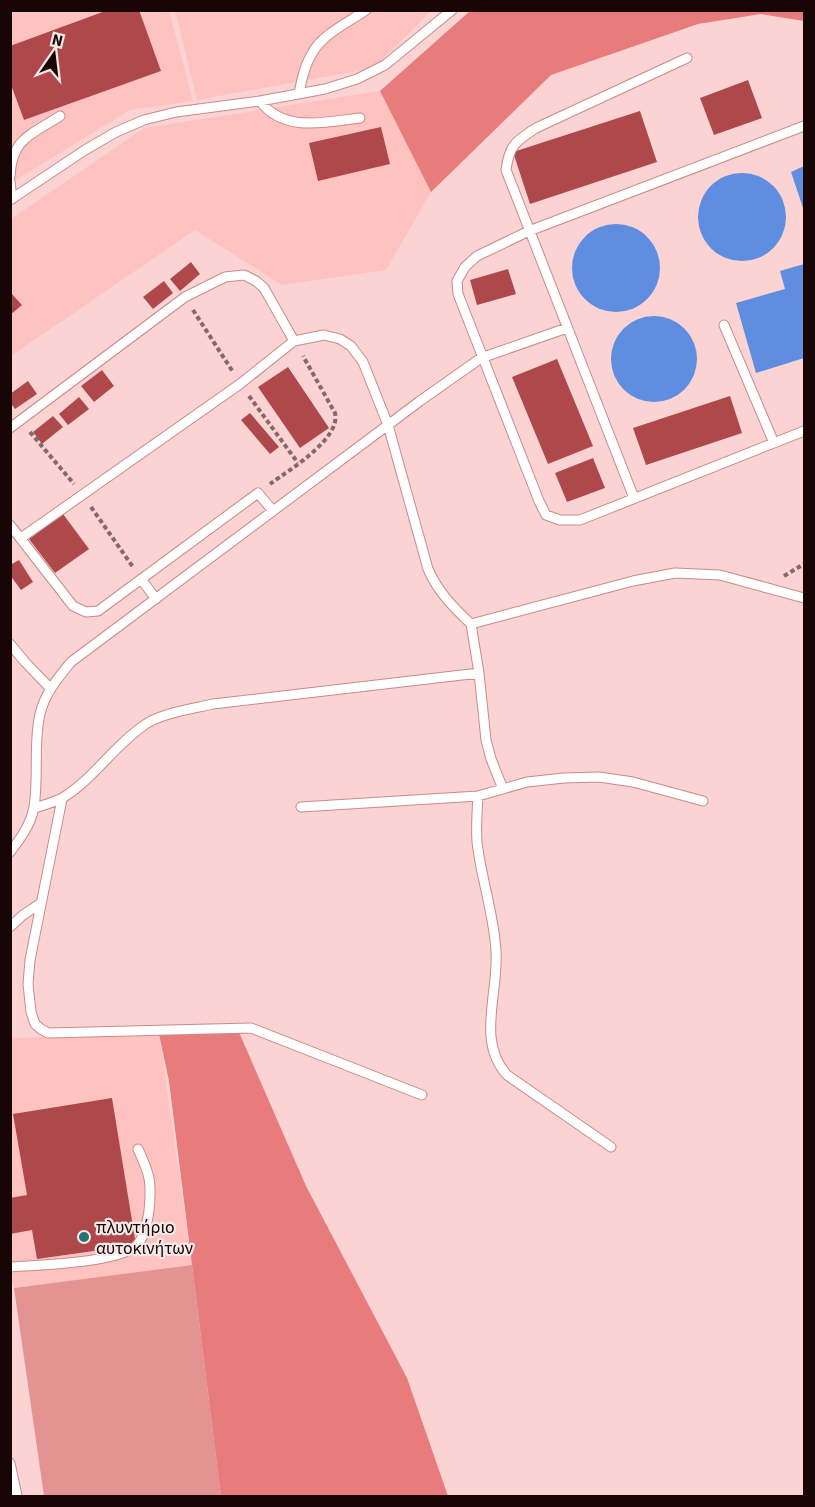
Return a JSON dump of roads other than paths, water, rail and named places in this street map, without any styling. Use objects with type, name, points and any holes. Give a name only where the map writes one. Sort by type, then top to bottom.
[{"type":"lane","points":[[299,93],[314,50],[324,39],[366,10]]},
{"type":"lane","points":[[11,200],[85,150],[116,132],[144,120],[176,112],[260,101],[325,89],[357,79],[384,65],[452,10]]},
{"type":"lane","points":[[634,498],[506,170],[508,154],[515,142],[536,128],[687,58]]},
{"type":"lane","points":[[260,101],[272,115],[291,121],[310,124],[360,118]]},
{"type":"lane","points":[[10,176],[14,153],[19,143],[60,116]]},
{"type":"lane","points":[[804,126],[529,231],[477,256],[465,267],[457,281],[458,294],[481,358],[546,515],[561,520],[580,520],[804,431]]},
{"type":"lane","points":[[10,181],[11,200]]},
{"type":"lane","points":[[10,428],[185,297],[225,277],[244,276],[256,281],[264,288],[294,341]]},
{"type":"lane","points":[[724,325],[774,443]]},
{"type":"lane","points":[[10,852],[25,832],[34,808],[36,739],[40,712],[50,688],[71,662],[481,358],[567,328]]},
{"type":"lane","points":[[21,538],[240,384],[294,341],[324,335],[340,339],[351,346],[363,362],[388,426],[428,569],[436,586],[471,624],[486,740],[503,789]]},
{"type":"lane","points":[[10,525],[73,606],[86,612],[98,612],[258,493],[273,511]]},
{"type":"lane","points":[[471,624],[633,581],[675,573],[720,575],[804,598]]},
{"type":"lane","points":[[141,579],[156,599]]},
{"type":"lane","points":[[10,644],[50,688]]},
{"type":"lane","points":[[34,808],[62,799],[144,724],[181,711],[213,704],[479,673]]},
{"type":"lane","points":[[301,807],[478,796],[527,782],[599,777],[633,782],[703,801]]},
{"type":"lane","points":[[478,796],[477,842],[496,951],[496,975],[490,1029],[492,1050],[497,1064],[507,1075],[611,1147]]},
{"type":"lane","points":[[62,799],[30,960],[28,984],[31,1012],[35,1024],[41,1029],[60,1034],[123,1029],[251,1028],[422,1095]]},
{"type":"lane","points":[[10,927],[41,903]]},
{"type":"lane","points":[[10,1267],[96,1259],[130,1251],[136,1246],[147,1225],[151,1196],[150,1174],[138,1149]]},
{"type":"lane","points":[[10,1463],[17,1497]]},
{"type":"water","points":[[804,166],[804,211],[791,172]]},
{"type":"water","points":[[742,173],[767,180],[779,192],[786,217],[779,242],[767,254],[742,261],[717,254],[705,242],[698,217],[705,192],[717,180]]},
{"type":"water","points":[[616,224],[641,231],[653,243],[660,268],[653,293],[641,305],[616,312],[591,305],[579,293],[572,268],[579,243],[591,231]]},
{"type":"water","points":[[804,264],[804,358],[756,373],[736,303],[785,289],[780,271]]},
{"type":"water","points":[[654,316],[671,319],[685,328],[694,342],[697,359],[694,376],[685,390],[671,399],[654,402],[637,399],[623,390],[614,376],[611,359],[614,342],[623,328],[637,319]]},
{"type":"place","name":"πλυντήριο αυτοκινήτων","points":[[84,1237]]}]
